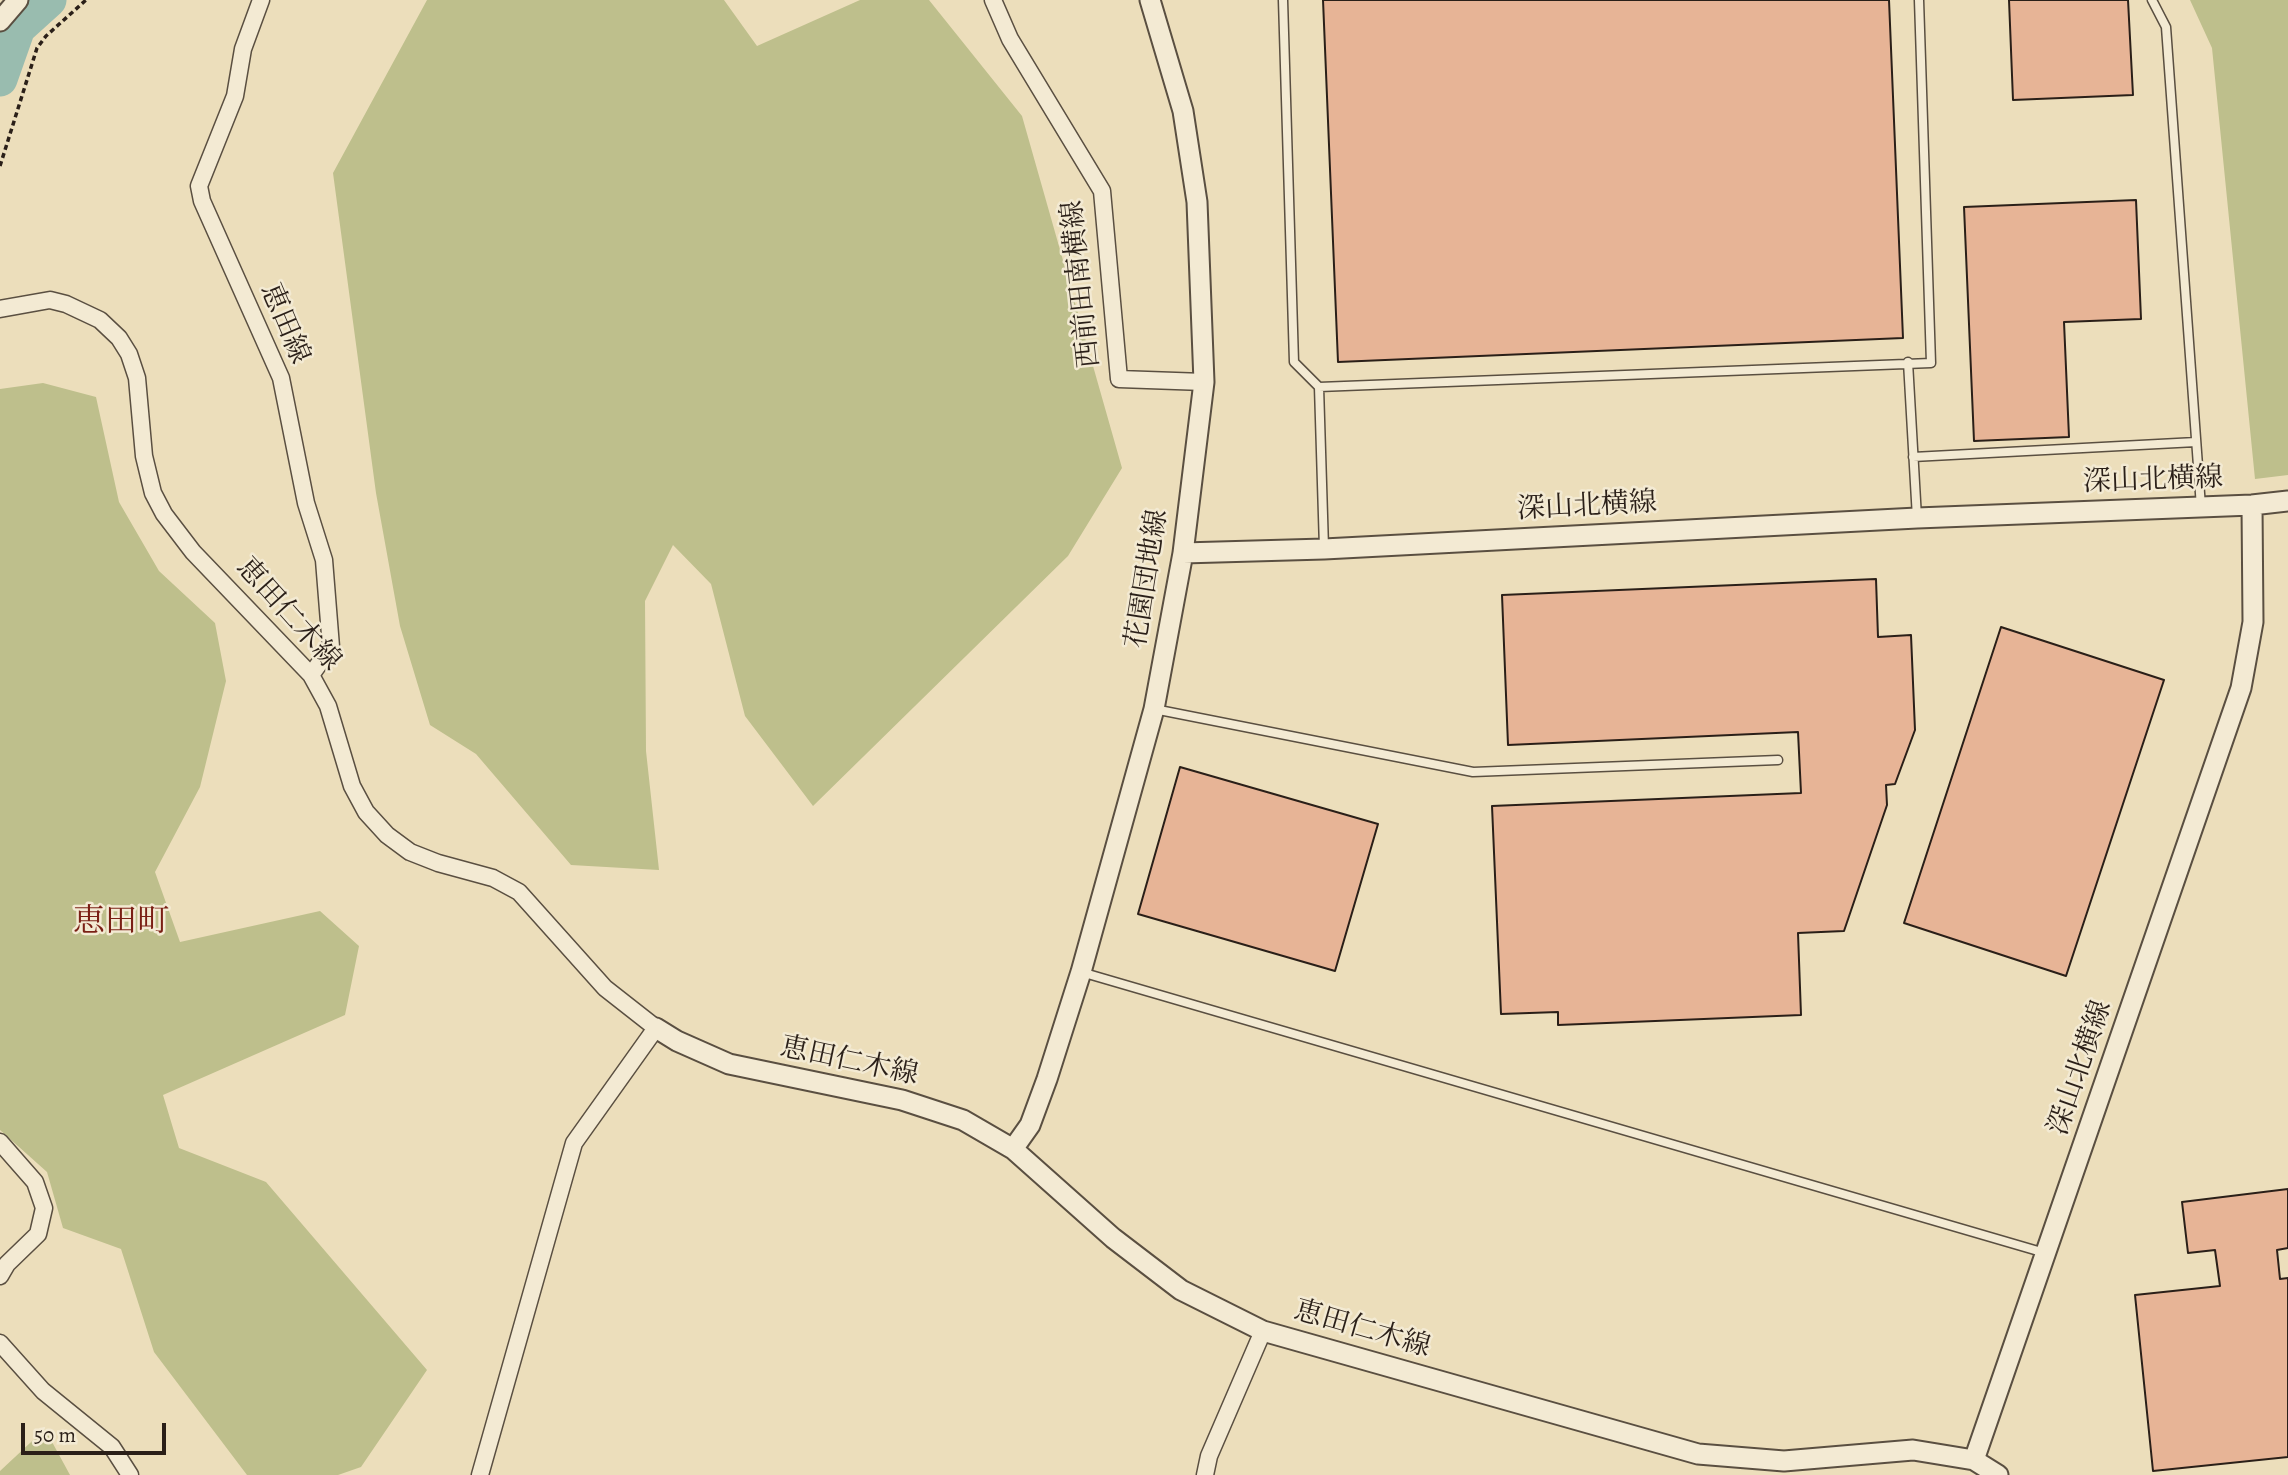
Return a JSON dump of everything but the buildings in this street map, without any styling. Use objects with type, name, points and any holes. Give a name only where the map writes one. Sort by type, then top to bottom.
[{"type":"street","points":[[0,21],[18,0]]},
{"type":"street","name":"恵田線","points":[[261,0],[243,49],[235,96],[200,186],[202,201],[281,379],[306,503],[324,560],[331,647],[311,675]]},
{"type":"street","name":"西前田南横線","points":[[993,0],[1010,39],[1102,191],[1119,379],[1204,382]]},
{"type":"street","name":"花園団地線","points":[[1013,1149],[1030,1125],[1080,972],[1154,709],[1183,553],[1204,382],[1197,202],[1183,111],[1150,0]]},
{"type":"street","name":"恵田仁木線","points":[[0,309],[50,300],[85,311],[100,320],[119,338],[129,354],[137,378],[144,456],[153,493],[164,514],[193,552],[311,675],[328,706],[352,786],[366,812],[387,835],[410,852],[438,863],[493,878],[519,892],[605,988],[677,1041],[729,1065],[927,1107],[963,1120],[1013,1149],[1113,1238],[1181,1290],[1263,1331],[1698,1454],[1784,1461],[1913,1450],[1974,1460],[1998,1475]]},
{"type":"street","points":[[2252,505],[2288,501]]},
{"type":"street","name":"深山北横線","points":[[1183,553],[1324,549],[1917,518],[2252,505],[2253,622],[2241,688],[2227,737],[1974,1460]]},
{"type":"street","points":[[480,1475],[574,1143],[656,1028]]},
{"type":"street","points":[[0,1142],[35,1182],[44,1208],[38,1234],[7,1264],[0,1276]]},
{"type":"street","points":[[1205,1475],[1209,1456],[1263,1331]]},
{"type":"street","points":[[0,1343],[43,1391],[112,1447],[130,1475]]},
{"type":"lane","points":[[1283,0],[1294,362],[1320,387],[1324,549]]},
{"type":"lane","points":[[1320,387],[1931,363],[1919,0]]},
{"type":"lane","points":[[2152,0],[2166,27],[2201,507]]},
{"type":"lane","points":[[1908,362],[1917,518]]},
{"type":"lane","points":[[1913,457],[2196,442]]},
{"type":"lane","points":[[1154,709],[1473,772],[1778,760]]},
{"type":"lane","points":[[1080,972],[2045,1254]]},
{"type":"path","points":[[0,166],[37,48],[46,36],[86,0]]},
{"type":"green space","points":[[427,0],[724,0],[757,46],[860,0],[929,0],[1022,116],[1122,468],[1068,556],[813,806],[745,716],[711,584],[673,545],[645,601],[646,751],[659,870],[571,865],[476,754],[430,725],[400,626],[376,493],[333,173]]},
{"type":"green space","points":[[2190,0],[2288,0],[2288,475],[2255,479],[2212,48]]},
{"type":"green space","points":[[43,383],[96,397],[119,502],[159,571],[215,623],[226,681],[200,787],[155,872],[180,942],[320,911],[359,946],[345,1015],[163,1095],[179,1148],[266,1182],[427,1370],[361,1467],[338,1475],[247,1475],[154,1352],[121,1249],[63,1228],[47,1172],[0,1130],[0,389]]},
{"type":"green space","points":[[45,1429],[70,1475],[0,1475],[0,1471]]},
{"type":"waterway","points":[[0,79],[18,28],[49,0]]},
{"type":"district","name":"恵田町","points":[[121,923]]}]
